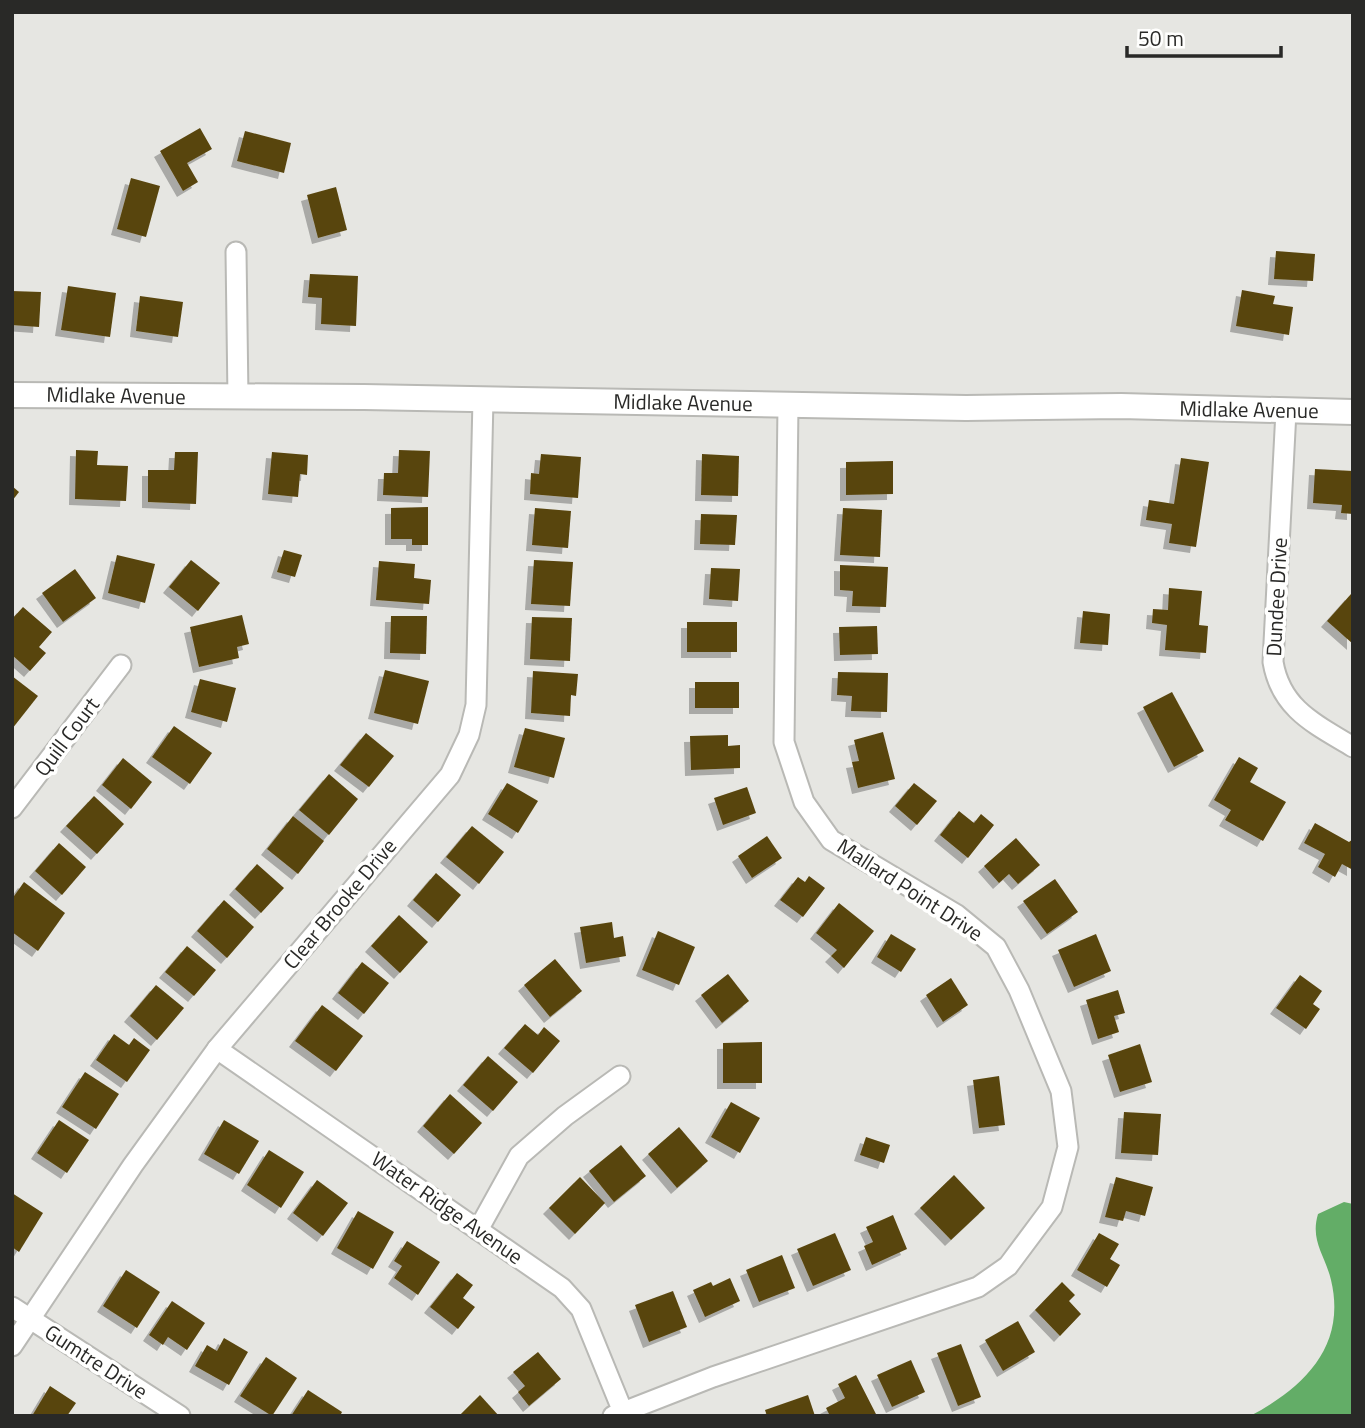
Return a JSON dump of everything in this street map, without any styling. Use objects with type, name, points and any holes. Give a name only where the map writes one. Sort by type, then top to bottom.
[{"type":"street","points":[[236,252],[237,398]]},
{"type":"street","name":"Midlake Avenue","points":[[12,395],[483,399],[966,408],[1121,406],[1353,412]]},
{"type":"street","name":"Clear Brooke Drive","points":[[12,1346],[32,1321],[133,1165],[217,1049],[450,775],[469,735],[477,677],[483,399]]},
{"type":"street","name":"Mallard Point Drive","points":[[618,1414],[713,1377],[978,1287],[1008,1266],[1052,1207],[1068,1147],[1061,1091],[1019,990],[996,947],[957,915],[831,840],[804,802],[784,742],[788,404]]},
{"type":"street","name":"Dundee Drive","points":[[1286,411],[1273,662],[1276,682],[1297,710],[1353,747]]},
{"type":"street","name":"Quill Court","points":[[12,808],[121,666]]},
{"type":"street","name":"Water Ridge Avenue","points":[[217,1049],[562,1287],[581,1309],[618,1414]]},
{"type":"street","points":[[478,1230],[519,1156],[565,1116],[620,1076]]},
{"type":"street","name":"Gumtre Drive","points":[[12,1307],[180,1416]]},
{"type":"shaded area","points":[[1344,1202],[1353,1204],[1353,1416],[1250,1416],[1269,1405],[1303,1378],[1326,1345],[1333,1326],[1334,1304],[1331,1280],[1317,1240],[1316,1224],[1318,1214]]},
{"type":"building","points":[[200,128],[212,149],[187,163],[198,182],[183,191],[160,151]]},
{"type":"building","points":[[245,131],[291,143],[284,173],[237,161]]},
{"type":"building","points":[[131,178],[160,186],[146,237],[117,229]]},
{"type":"building","points":[[336,187],[347,230],[318,238],[307,195]]},
{"type":"building","points":[[1276,251],[1315,254],[1313,281],[1274,279]]},
{"type":"building","points":[[310,274],[358,276],[356,326],[321,324],[322,298],[308,297]]},
{"type":"building","points":[[68,286],[116,293],[110,337],[61,330]]},
{"type":"building","points":[[1242,290],[1275,296],[1273,304],[1293,307],[1289,335],[1236,326]]},
{"type":"building","points":[[12,291],[41,292],[39,327],[12,325]]},
{"type":"building","points":[[140,296],[183,302],[178,337],[136,331]]},
{"type":"building","points":[[76,450],[98,451],[97,465],[128,466],[126,501],[75,499]]},
{"type":"building","points":[[399,450],[430,451],[428,497],[383,495],[384,473],[398,473]]},
{"type":"building","points":[[175,452],[198,452],[196,504],[148,502],[148,470],[174,470]]},
{"type":"building","points":[[272,452],[308,455],[307,475],[300,474],[298,497],[268,494]]},
{"type":"building","points":[[541,454],[581,457],[578,498],[530,494],[531,473],[539,474]]},
{"type":"building","points":[[702,454],[739,456],[738,496],[701,495]]},
{"type":"building","points":[[1181,458],[1209,462],[1196,547],[1169,543],[1172,524],[1146,520],[1149,500],[1174,504]]},
{"type":"building","points":[[893,461],[893,494],[846,495],[846,462]]},
{"type":"building","points":[[1315,469],[1353,471],[1353,514],[1341,513],[1342,505],[1313,503]]},
{"type":"building","points":[[12,486],[19,492],[12,501]]},
{"type":"building","points":[[428,507],[428,545],[412,545],[412,539],[391,539],[391,508]]},
{"type":"building","points":[[535,508],[571,511],[568,548],[532,545]]},
{"type":"building","points":[[843,508],[882,510],[880,557],[840,555]]},
{"type":"building","points":[[701,514],[737,515],[735,545],[700,544]]},
{"type":"building","points":[[284,550],[302,555],[295,577],[277,572]]},
{"type":"building","points":[[117,555],[155,564],[145,603],[108,593]]},
{"type":"building","points":[[191,560],[220,583],[198,611],[169,587]]},
{"type":"building","points":[[534,560],[573,562],[570,606],[531,604]]},
{"type":"building","points":[[379,561],[415,564],[414,578],[431,580],[429,604],[376,600]]},
{"type":"building","points":[[840,565],[888,567],[886,607],[852,606],[853,591],[840,590]]},
{"type":"building","points":[[711,568],[740,569],[738,601],[709,599]]},
{"type":"building","points":[[75,569],[96,598],[63,622],[42,593]]},
{"type":"building","points":[[1169,588],[1202,591],[1199,625],[1208,626],[1206,653],[1165,650],[1167,625],[1152,623],[1153,609],[1168,610]]},
{"type":"building","points":[[1351,594],[1353,596],[1353,644],[1327,621]]},
{"type":"building","points":[[23,607],[52,632],[39,647],[46,653],[30,671],[12,655],[12,619]]},
{"type":"building","points":[[1083,611],[1110,614],[1108,645],[1080,643]]},
{"type":"building","points":[[242,615],[249,644],[237,647],[239,658],[199,667],[190,627]]},
{"type":"building","points":[[391,616],[427,616],[426,654],[390,653]]},
{"type":"building","points":[[532,617],[572,618],[570,661],[530,659]]},
{"type":"building","points":[[687,622],[737,622],[737,652],[687,652]]},
{"type":"building","points":[[877,626],[878,654],[840,655],[839,627]]},
{"type":"building","points":[[385,670],[429,681],[418,724],[374,713]]},
{"type":"building","points":[[533,671],[578,674],[576,696],[571,695],[570,716],[531,713]]},
{"type":"building","points":[[838,672],[888,673],[887,712],[851,711],[852,696],[837,695]]},
{"type":"building","points":[[12,676],[38,696],[12,729]]},
{"type":"building","points":[[200,679],[236,688],[227,722],[191,712]]},
{"type":"building","points":[[695,682],[739,682],[739,708],[695,708]]},
{"type":"building","points":[[1172,692],[1204,751],[1174,767],[1143,707]]},
{"type":"building","points":[[174,726],[212,753],[190,784],[152,757]]},
{"type":"building","points":[[525,728],[565,738],[554,778],[514,767]]},
{"type":"building","points":[[883,732],[895,779],[858,788],[852,762],[859,761],[854,740]]},
{"type":"building","points":[[366,733],[394,756],[369,787],[340,765]]},
{"type":"building","points":[[728,735],[728,746],[740,745],[740,768],[691,770],[690,736]]},
{"type":"building","points":[[1239,757],[1258,768],[1250,782],[1286,802],[1263,841],[1225,820],[1231,810],[1214,800]]},
{"type":"building","points":[[123,758],[152,782],[131,809],[102,785]]},
{"type":"building","points":[[329,774],[358,799],[329,835],[299,810]]},
{"type":"building","points":[[507,783],[538,801],[518,833],[488,814]]},
{"type":"building","points":[[914,783],[937,801],[917,825],[895,806]]},
{"type":"building","points":[[747,787],[756,813],[723,825],[714,798]]},
{"type":"building","points":[[94,796],[124,824],[97,854],[66,826]]},
{"type":"building","points":[[959,811],[974,823],[981,814],[994,825],[968,858],[940,835]]},
{"type":"building","points":[[293,816],[324,841],[298,874],[267,849]]},
{"type":"building","points":[[1315,823],[1349,842],[1353,839],[1353,870],[1342,864],[1335,877],[1318,867],[1325,854],[1304,843]]},
{"type":"building","points":[[472,826],[504,852],[479,884],[446,857]]},
{"type":"building","points":[[767,836],[782,858],[752,878],[738,856]]},
{"type":"building","points":[[1016,838],[1040,865],[1018,884],[1009,874],[999,883],[984,866]]},
{"type":"building","points":[[59,843],[86,867],[62,895],[35,871]]},
{"type":"building","points":[[257,864],[284,888],[261,913],[235,889]]},
{"type":"building","points":[[436,873],[461,895],[438,922],[413,900]]},
{"type":"building","points":[[809,876],[825,888],[803,917],[780,900],[798,877],[805,882]]},
{"type":"building","points":[[1055,879],[1078,912],[1047,934],[1023,901]]},
{"type":"building","points":[[24,882],[65,913],[38,951],[12,932],[12,899]]},
{"type":"building","points":[[224,900],[254,927],[227,958],[197,931]]},
{"type":"building","points":[[839,903],[874,931],[844,968],[831,956],[837,950],[816,933]]},
{"type":"building","points":[[399,915],[428,942],[400,973],[371,946]]},
{"type":"building","points":[[612,922],[614,938],[623,936],[626,956],[586,963],[580,927]]},
{"type":"building","points":[[658,931],[695,947],[679,985],[642,970]]},
{"type":"building","points":[[891,934],[916,949],[901,972],[877,957]]},
{"type":"building","points":[[1096,934],[1111,971],[1074,987],[1058,950]]},
{"type":"building","points":[[187,946],[216,970],[194,996],[165,972]]},
{"type":"building","points":[[555,959],[582,991],[550,1017],[524,985]]},
{"type":"building","points":[[362,962],[389,983],[364,1014],[338,993]]},
{"type":"building","points":[[728,974],[749,1001],[722,1023],[701,995]]},
{"type":"building","points":[[1300,975],[1322,991],[1313,1004],[1320,1009],[1306,1029],[1276,1008]]},
{"type":"building","points":[[951,978],[968,1005],[943,1022],[926,995]]},
{"type":"building","points":[[156,985],[184,1008],[157,1040],[130,1016]]},
{"type":"building","points":[[1118,990],[1125,1013],[1114,1016],[1119,1032],[1098,1039],[1086,1000]]},
{"type":"building","points":[[322,1005],[363,1036],[336,1071],[295,1041]]},
{"type":"building","points":[[525,1024],[538,1035],[544,1027],[560,1041],[533,1073],[504,1048]]},
{"type":"building","points":[[114,1034],[129,1045],[134,1038],[150,1050],[127,1082],[96,1060]]},
{"type":"building","points":[[762,1042],[762,1083],[723,1083],[723,1043]]},
{"type":"building","points":[[1140,1044],[1152,1082],[1120,1092],[1108,1055]]},
{"type":"building","points":[[488,1056],[518,1082],[493,1111],[463,1085]]},
{"type":"building","points":[[85,1072],[119,1094],[96,1129],[62,1107]]},
{"type":"building","points":[[999,1076],[1005,1125],[979,1128],[973,1080]]},
{"type":"building","points":[[450,1094],[482,1123],[454,1154],[423,1126]]},
{"type":"building","points":[[731,1102],[760,1118],[740,1153],[711,1137]]},
{"type":"building","points":[[1124,1112],[1161,1114],[1158,1155],[1121,1153]]},
{"type":"building","points":[[59,1120],[89,1140],[67,1173],[37,1153]]},
{"type":"building","points":[[224,1120],[259,1141],[239,1174],[204,1154]]},
{"type":"building","points":[[679,1127],[708,1161],[677,1188],[648,1154]]},
{"type":"building","points":[[866,1137],[890,1145],[884,1163],[860,1155]]},
{"type":"building","points":[[621,1145],[646,1176],[614,1202],[589,1171]]},
{"type":"building","points":[[269,1150],[304,1172],[281,1208],[247,1185]]},
{"type":"building","points":[[954,1175],[985,1208],[951,1240],[920,1208]]},
{"type":"building","points":[[580,1177],[605,1203],[575,1234],[549,1208]]},
{"type":"building","points":[[1116,1177],[1153,1187],[1145,1216],[1126,1211],[1123,1221],[1105,1217]]},
{"type":"building","points":[[317,1180],[348,1203],[323,1236],[293,1213]]},
{"type":"building","points":[[12,1193],[43,1213],[19,1252],[12,1247]]},
{"type":"building","points":[[358,1211],[394,1232],[373,1269],[337,1248]]},
{"type":"building","points":[[893,1215],[907,1249],[872,1265],[864,1246],[873,1242],[866,1227]]},
{"type":"building","points":[[835,1233],[851,1270],[813,1286],[797,1249]]},
{"type":"building","points":[[1099,1233],[1119,1244],[1110,1259],[1120,1265],[1107,1287],[1077,1270]]},
{"type":"building","points":[[407,1241],[440,1262],[418,1295],[394,1278],[402,1266],[394,1261]]},
{"type":"building","points":[[782,1255],[795,1288],[759,1302],[746,1270]]},
{"type":"building","points":[[126,1270],[160,1292],[137,1328],[103,1306]]},
{"type":"building","points":[[457,1273],[473,1285],[463,1298],[475,1307],[458,1329],[430,1307]]},
{"type":"building","points":[[730,1278],[740,1301],[705,1317],[693,1290],[711,1282],[713,1286]]},
{"type":"building","points":[[1062,1282],[1075,1295],[1069,1301],[1081,1314],[1060,1336],[1035,1310]]},
{"type":"building","points":[[673,1291],[687,1327],[649,1342],[635,1305]]},
{"type":"building","points":[[172,1301],[205,1323],[187,1350],[168,1337],[163,1345],[149,1335]]},
{"type":"building","points":[[1018,1321],[1035,1352],[1003,1371],[985,1340]]},
{"type":"building","points":[[224,1338],[248,1352],[229,1385],[195,1366],[207,1345],[217,1351]]},
{"type":"building","points":[[961,1344],[981,1397],[958,1406],[937,1353]]},
{"type":"building","points":[[538,1352],[561,1379],[529,1406],[518,1392],[525,1386],[513,1372]]},
{"type":"building","points":[[266,1357],[297,1378],[272,1416],[240,1396]]},
{"type":"building","points":[[911,1360],[925,1392],[892,1407],[877,1375]]},
{"type":"building","points":[[856,1375],[877,1416],[830,1416],[826,1408],[845,1398],[838,1384]]},
{"type":"building","points":[[50,1386],[76,1403],[67,1416],[32,1416]]},
{"type":"building","points":[[308,1390],[342,1412],[340,1416],[291,1416]]},
{"type":"building","points":[[480,1395],[499,1416],[459,1416]]},
{"type":"building","points":[[808,1395],[815,1416],[767,1416],[765,1410]]}]
